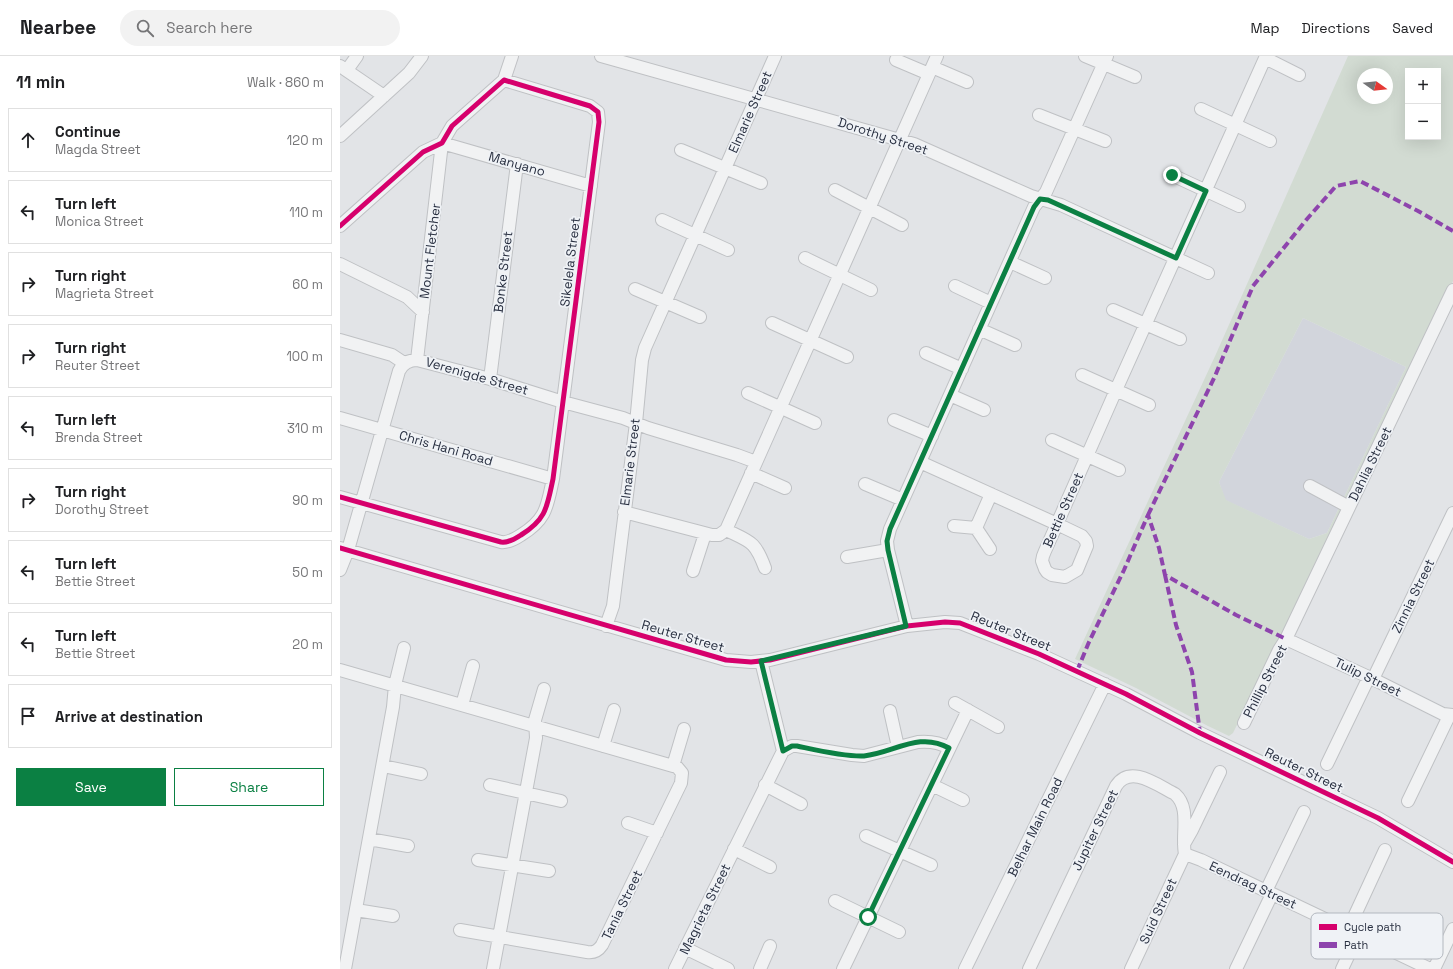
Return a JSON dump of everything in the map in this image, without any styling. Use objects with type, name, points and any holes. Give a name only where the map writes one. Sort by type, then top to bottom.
[{"type":"street","points":[[357,56],[343,68],[384,96]]},
{"type":"street","points":[[341,133],[409,73],[422,56]]},
{"type":"street","points":[[340,226],[423,152],[442,143],[452,126],[504,80],[512,56]]},
{"type":"street","name":"Dorothy Street","points":[[601,56],[914,144],[1031,196],[1061,206],[1176,258]]},
{"type":"street","name":"Elmarie Street","points":[[606,626],[613,606],[636,423],[643,353],[775,56]]},
{"type":"street","points":[[1086,56],[1105,60],[1136,77]]},
{"type":"street","name":"Bettie Street","points":[[1057,524],[1082,536],[1087,543],[1086,549],[1076,570],[1069,576],[1052,576],[1047,572],[1042,561],[1044,551],[1266,57],[1299,74]]},
{"type":"street","points":[[896,60],[933,66],[967,82]]},
{"type":"street","points":[[906,626],[888,550],[887,541],[890,529],[1034,207],[1046,192],[1105,60]]},
{"type":"street","points":[[624,512],[716,536],[726,530],[868,208],[933,66]]},
{"type":"street","name":"Sikelela Street","points":[[340,497],[504,542],[517,538],[526,532],[541,519],[546,507],[552,479],[563,402],[599,119],[595,110],[590,106],[504,80]]},
{"type":"street","points":[[1200,109],[1270,141]]},
{"type":"street","points":[[1039,115],[1105,142]]},
{"type":"street","name":"Manyano","points":[[442,143],[591,186]]},
{"type":"street","name":"Mount Fletcher","points":[[417,360],[442,143]]},
{"type":"street","name":"Elmarie Street","points":[[680,150],[761,183]]},
{"type":"street","name":"Bonke Street","points":[[490,379],[517,164]]},
{"type":"street","points":[[1172,175],[1239,206]]},
{"type":"street","points":[[835,190],[902,225]]},
{"type":"street","points":[[662,220],[728,250]]},
{"type":"street","points":[[805,258],[871,290]]},
{"type":"street","points":[[1176,258],[1208,273]]},
{"type":"street","points":[[1010,262],[1045,278]]},
{"type":"street","points":[[340,264],[407,297],[423,312]]},
{"type":"street","points":[[955,286],[991,303]]},
{"type":"street","points":[[635,289],[700,317]]},
{"type":"street","name":"Dahlia Street","points":[[1286,639],[1453,290]]},
{"type":"street","points":[[1113,310],[1180,339]]},
{"type":"street","points":[[772,323],[847,357]]},
{"type":"street","points":[[979,329],[1015,345]]},
{"type":"street","points":[[340,340],[392,355],[404,363],[399,371],[361,503],[344,549],[340,570]]},
{"type":"street","points":[[926,353],[962,369]]},
{"type":"street","name":"Verenigde Street","points":[[404,363],[417,360],[490,379],[563,402],[623,418],[648,428],[756,462]]},
{"type":"street","points":[[1082,375],[1149,405]]},
{"type":"street","points":[[748,393],[815,423]]},
{"type":"street","points":[[950,395],[984,410]]},
{"type":"street","name":"Chris Hani Road","points":[[340,418],[552,479]]},
{"type":"street","points":[[894,420],[932,436]]},
{"type":"street","name":"Bettie Street","points":[[1052,440],[1119,470]]},
{"type":"street","points":[[920,462],[1057,524]]},
{"type":"street","points":[[751,473],[785,488]]},
{"type":"street","points":[[865,484],[903,500]]},
{"type":"street","points":[[1310,486],[1349,507]]},
{"type":"street","points":[[976,528],[991,494]]},
{"type":"street","name":"Zinnia Street","points":[[1327,764],[1453,513]]},
{"type":"street","points":[[954,526],[976,528]]},
{"type":"street","points":[[976,528],[990,549]]},
{"type":"street","points":[[726,530],[752,543],[760,553],[765,568]]},
{"type":"street","points":[[693,571],[705,534]]},
{"type":"street","name":"Reuter Street","points":[[344,549],[713,657],[738,661],[761,661],[906,626],[945,622],[960,623],[1039,654],[1126,694],[1200,733],[1378,818],[1453,862]]},
{"type":"street","points":[[847,557],[888,550]]},
{"type":"street","name":"Tulip Street","points":[[1286,639],[1371,678],[1442,714],[1451,716]]},
{"type":"street","name":"Phillip Street","points":[[1244,723],[1279,650],[1286,639]]},
{"type":"street","points":[[345,969],[394,707],[395,685],[404,648]]},
{"type":"street","points":[[761,661],[783,751],[792,746],[797,746],[852,756],[864,756],[918,742],[941,743],[949,748]]},
{"type":"street","points":[[462,705],[473,666]]},
{"type":"street","points":[[340,670],[674,766],[684,729]]},
{"type":"street","name":"Belhar Main Road","points":[[965,969],[1105,684]]},
{"type":"street","points":[[493,969],[536,738],[535,720],[544,689]]},
{"type":"street","points":[[955,703],[998,727]]},
{"type":"street","points":[[603,746],[614,710]]},
{"type":"street","points":[[843,969],[968,710]]},
{"type":"street","points":[[890,711],[898,747]]},
{"type":"street","points":[[1408,801],[1451,716]]},
{"type":"street","name":"Magrieta Street","points":[[675,969],[783,751]]},
{"type":"street","points":[[383,766],[421,774]]},
{"type":"street","name":"Tania Street","points":[[460,930],[591,953],[598,950],[602,945],[682,780],[682,773],[674,766]]},
{"type":"street","name":"Suid Street","points":[[1131,969],[1192,830],[1220,772]]},
{"type":"street","name":"Jupiter Street","points":[[1029,969],[1116,786],[1121,780],[1129,776],[1138,776],[1175,794],[1180,798],[1184,812],[1184,849]]},
{"type":"street","points":[[490,785],[561,801]]},
{"type":"street","points":[[765,785],[801,804]]},
{"type":"street","points":[[932,785],[963,800]]},
{"type":"street","points":[[1236,969],[1304,812]]},
{"type":"street","points":[[628,823],[657,833]]},
{"type":"street","points":[[866,836],[931,865]]},
{"type":"street","points":[[369,839],[408,846]]},
{"type":"street","name":"Magrieta Street","points":[[734,849],[770,867]]},
{"type":"street","name":"Eendrag Street","points":[[1184,849],[1311,913]]},
{"type":"street","points":[[1361,913],[1385,850]]},
{"type":"street","points":[[478,860],[549,871]]},
{"type":"street","points":[[835,901],[899,932]]},
{"type":"street","points":[[356,910],[393,916]]},
{"type":"street","points":[[1443,950],[1453,929]]},
{"type":"street","points":[[760,969],[770,946]]},
{"type":"street","points":[[685,948],[728,969]]},
{"type":"street","points":[[1342,969],[1345,959]]},
{"type":"street","name":"Eendrag Street","points":[[1409,959],[1430,969]]},
{"type":"street","points":[[1434,969],[1439,959]]},
{"type":"shaded area","points":[[1348,56],[1453,56],[1453,281],[1289,626],[1282,633],[1233,733],[1229,736],[1136,688],[1075,659],[1216,354]],"holes":[[[1303,318],[1406,367],[1327,533],[1309,539],[1226,500],[1219,482]]]},
{"type":"shaded area","points":[[1303,318],[1406,367],[1327,533],[1309,539],[1225,500],[1219,482]]},
{"type":"marked path","points":[[1148,515],[1215,376],[1253,286],[1307,219],[1336,186],[1360,181],[1453,231]]},
{"type":"marked path","points":[[1077,671],[1148,515],[1159,548],[1165,575],[1236,615],[1286,639]]},
{"type":"marked path","points":[[1165,575],[1176,625],[1192,672],[1200,733]]},
{"type":"cycle path","points":[[340,226],[423,152],[442,143],[452,126],[504,80],[590,106],[598,112],[599,122],[553,479],[547,504],[541,517],[530,529],[519,536],[509,541],[501,542],[340,497]]},
{"type":"cycle path","points":[[340,548],[726,660],[751,662],[770,660],[907,626],[945,622],[960,623],[1039,654],[1126,694],[1200,733],[1378,818],[1453,862]]},
{"type":"route","points":[[868,917],[949,748],[941,743],[926,741],[864,756],[852,756],[797,746],[792,746],[783,751],[761,661],[779,658],[906,626],[888,550],[888,535],[1034,207],[1040,199],[1048,200],[1176,258],[1206,191],[1172,175]]}]
